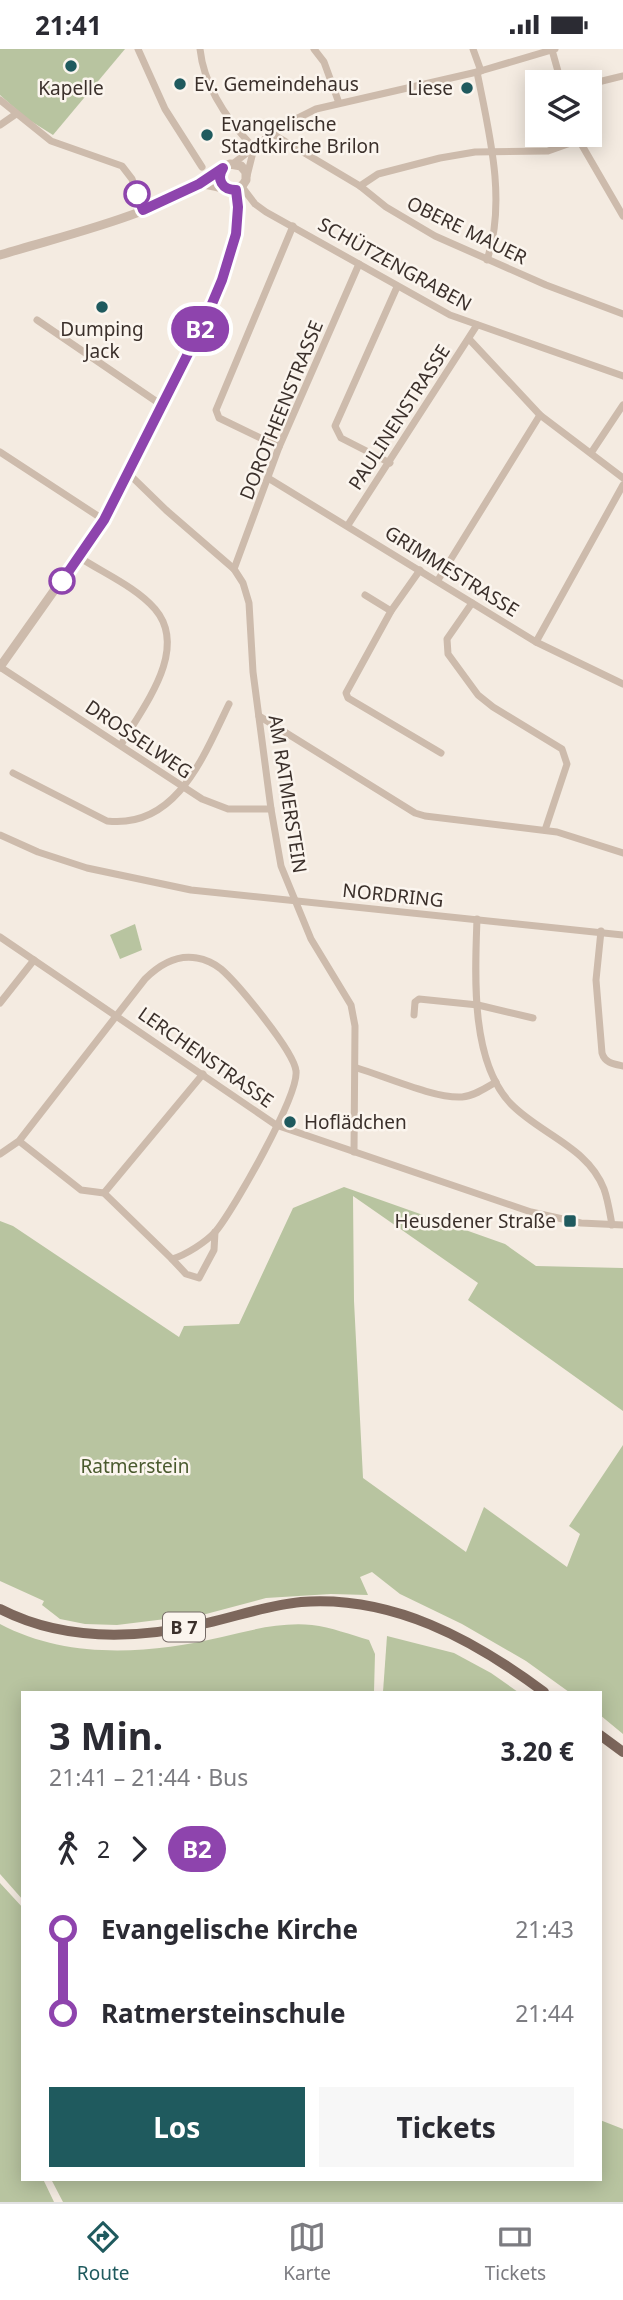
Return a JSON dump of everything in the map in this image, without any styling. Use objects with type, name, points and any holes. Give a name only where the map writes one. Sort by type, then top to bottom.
[{"type":"main road","name":"B 7","points":[[0,1609],[63,1631],[115,1636],[160,1632],[299,1602],[370,1606],[393,1611],[460,1637],[542,1691]]},
{"type":"main road","points":[[602,1736],[623,1752]]},
{"type":"street","points":[[138,49],[165,109],[202,167]]},
{"type":"street","points":[[0,667],[104,520],[206,318],[230,256],[238,224],[239,189],[247,176],[254,148],[211,88],[203,69],[200,49]]},
{"type":"street","points":[[314,49],[324,62],[338,103]]},
{"type":"street","points":[[473,49],[492,153],[495,230],[487,260]]},
{"type":"street","points":[[0,255],[143,210],[199,184],[305,113],[338,103],[479,72],[553,49],[558,70]]},
{"type":"street","points":[[602,81],[623,76]]},
{"type":"street","points":[[0,100],[51,141],[122,166],[132,179],[143,210]]},
{"type":"street","points":[[0,125],[16,114]]},
{"type":"street","name":"OBERE MAUER","points":[[271,134],[360,186],[386,207],[435,236],[487,260],[623,314]]},
{"type":"street","points":[[360,186],[378,174],[423,162],[475,152],[553,150],[559,147]]},
{"type":"street","points":[[583,147],[623,216]]},
{"type":"street","points":[[234,163],[244,169],[247,176]]},
{"type":"street","points":[[223,168],[219,177],[223,187]]},
{"type":"street","points":[[199,184],[239,189]]},
{"type":"street","name":"SCHÜTZENGRABEN","points":[[239,189],[255,204],[450,315],[623,376]]},
{"type":"street","points":[[279,447],[219,418],[216,410],[293,226]]},
{"type":"street","name":"DOROTHEENSTRASSE","points":[[234,569],[279,447],[359,264]]},
{"type":"street","points":[[390,463],[341,438],[335,426],[397,287]]},
{"type":"street","points":[[37,320],[163,406]]},
{"type":"street","name":"PAULINENSTRASSE","points":[[348,525],[477,325]]},
{"type":"street","points":[[468,339],[540,415],[623,478]]},
{"type":"street","points":[[592,453],[623,405]]},
{"type":"street","points":[[438,580],[540,415]]},
{"type":"street","points":[[0,452],[104,520]]},
{"type":"street","name":"AM RATMERSTEIN","points":[[129,474],[234,569],[243,583],[249,603],[259,716],[281,866],[311,939],[351,1005],[357,1068],[354,1152]]},
{"type":"street","name":"GRIMMESTRASSE","points":[[268,478],[536,642],[623,684]]},
{"type":"street","points":[[536,642],[623,485]]},
{"type":"street","points":[[79,557],[140,596],[155,609],[168,638],[167,656],[160,673],[121,745]]},
{"type":"street","points":[[420,570],[391,611],[346,693],[348,698],[441,753]]},
{"type":"street","points":[[365,595],[391,611]]},
{"type":"street","points":[[472,603],[447,639],[449,654],[478,695],[493,708],[562,749],[567,757],[545,830]]},
{"type":"street","name":"DROSSELWEG","points":[[0,667],[212,804],[228,809],[271,809]]},
{"type":"street","points":[[13,773],[107,821],[122,823],[150,815],[184,788],[229,704]]},
{"type":"street","points":[[259,716],[415,813],[545,830],[623,853]]},
{"type":"street","name":"NORDRING","points":[[0,835],[38,852],[133,879],[204,892],[623,935]]},
{"type":"street","points":[[477,919],[478,1005],[481,1038],[489,1067],[496,1082],[517,1109],[533,1123],[562,1141],[595,1172],[604,1189],[612,1226]]},
{"type":"street","points":[[601,931],[596,980],[602,1053],[604,1059],[611,1064],[623,1066]]},
{"type":"street","name":"LERCHENSTRASSE","points":[[0,937],[276,1125],[354,1152]]},
{"type":"street","name":"LERCHENSTRASSE","points":[[118,1016],[145,979],[170,960],[196,957],[221,969],[271,1028],[295,1062],[296,1082],[276,1125]]},
{"type":"street","points":[[0,1003],[34,960]]},
{"type":"street","points":[[414,1015],[415,1002],[419,999],[478,1005],[533,1018]]},
{"type":"street","points":[[0,1154],[19,1141],[118,1016]]},
{"type":"street","points":[[357,1068],[442,1095],[460,1097],[496,1082]]},
{"type":"street","points":[[104,1193],[203,1074]]},
{"type":"street","points":[[172,1259],[180,1257],[215,1232],[244,1187],[276,1125]]},
{"type":"street","points":[[19,1141],[81,1190],[104,1193],[186,1274],[199,1278],[214,1250],[215,1232]]},
{"type":"street","points":[[354,1152],[531,1212],[570,1221],[623,1225]]},
{"type":"green space","points":[[0,49],[125,49],[53,135],[26,118],[0,95]]},
{"type":"green space","points":[[135,924],[142,950],[120,959],[110,935]]},
{"type":"green space","name":"Ratmerstein","points":[[344,1187],[505,1244],[536,1266],[623,1268],[623,1411],[468,1300],[478,1283],[353,1196],[354,1301],[363,1478],[466,1552],[484,1507],[567,1567],[580,1534],[569,1526],[623,1445],[623,1734],[602,1717],[602,1691],[568,1691],[526,1661],[462,1624],[400,1594],[372,1572],[360,1577],[368,1595],[266,1598],[206,1614],[117,1625],[85,1624],[60,1619],[42,1605],[44,1601],[0,1581],[0,1221],[13,1226],[179,1337],[184,1326],[239,1324],[293,1208]]},
{"type":"green space","points":[[0,1624],[53,1644],[110,1650],[166,1647],[255,1629],[300,1624],[334,1629],[369,1640],[375,1654],[374,1691],[21,1691],[21,1898],[0,1874]]},
{"type":"green space","points":[[387,1636],[454,1653],[491,1673],[517,1691],[383,1691]]},
{"type":"green space","points":[[0,1883],[21,1906],[21,2181],[44,2181],[54,2202],[0,2202]]},
{"type":"green space","points":[[602,2121],[623,2129],[623,2202],[63,2202],[52,2181],[602,2181]]},
{"type":"bus line","name":"B2","points":[[62,581],[104,520],[184,365],[222,280],[238,224],[236,190],[226,189],[221,184],[219,177],[223,168],[175,197],[143,210],[137,194]]},
{"type":"place","name":"Kapelle","points":[[71,66]]},
{"type":"place","name":"Ev. Gemeindehaus","points":[[180,84]]},
{"type":"place","name":"Liese","points":[[467,88]]},
{"type":"place","name":"Evangelische Stadtkirche Brilon","points":[[207,135]]},
{"type":"place","name":"Dumping Jack","points":[[102,307]]},
{"type":"place","name":"Hoflädchen","points":[[290,1122]]},
{"type":"place","name":"Heusdener Straße","points":[[570,1221]]}]
